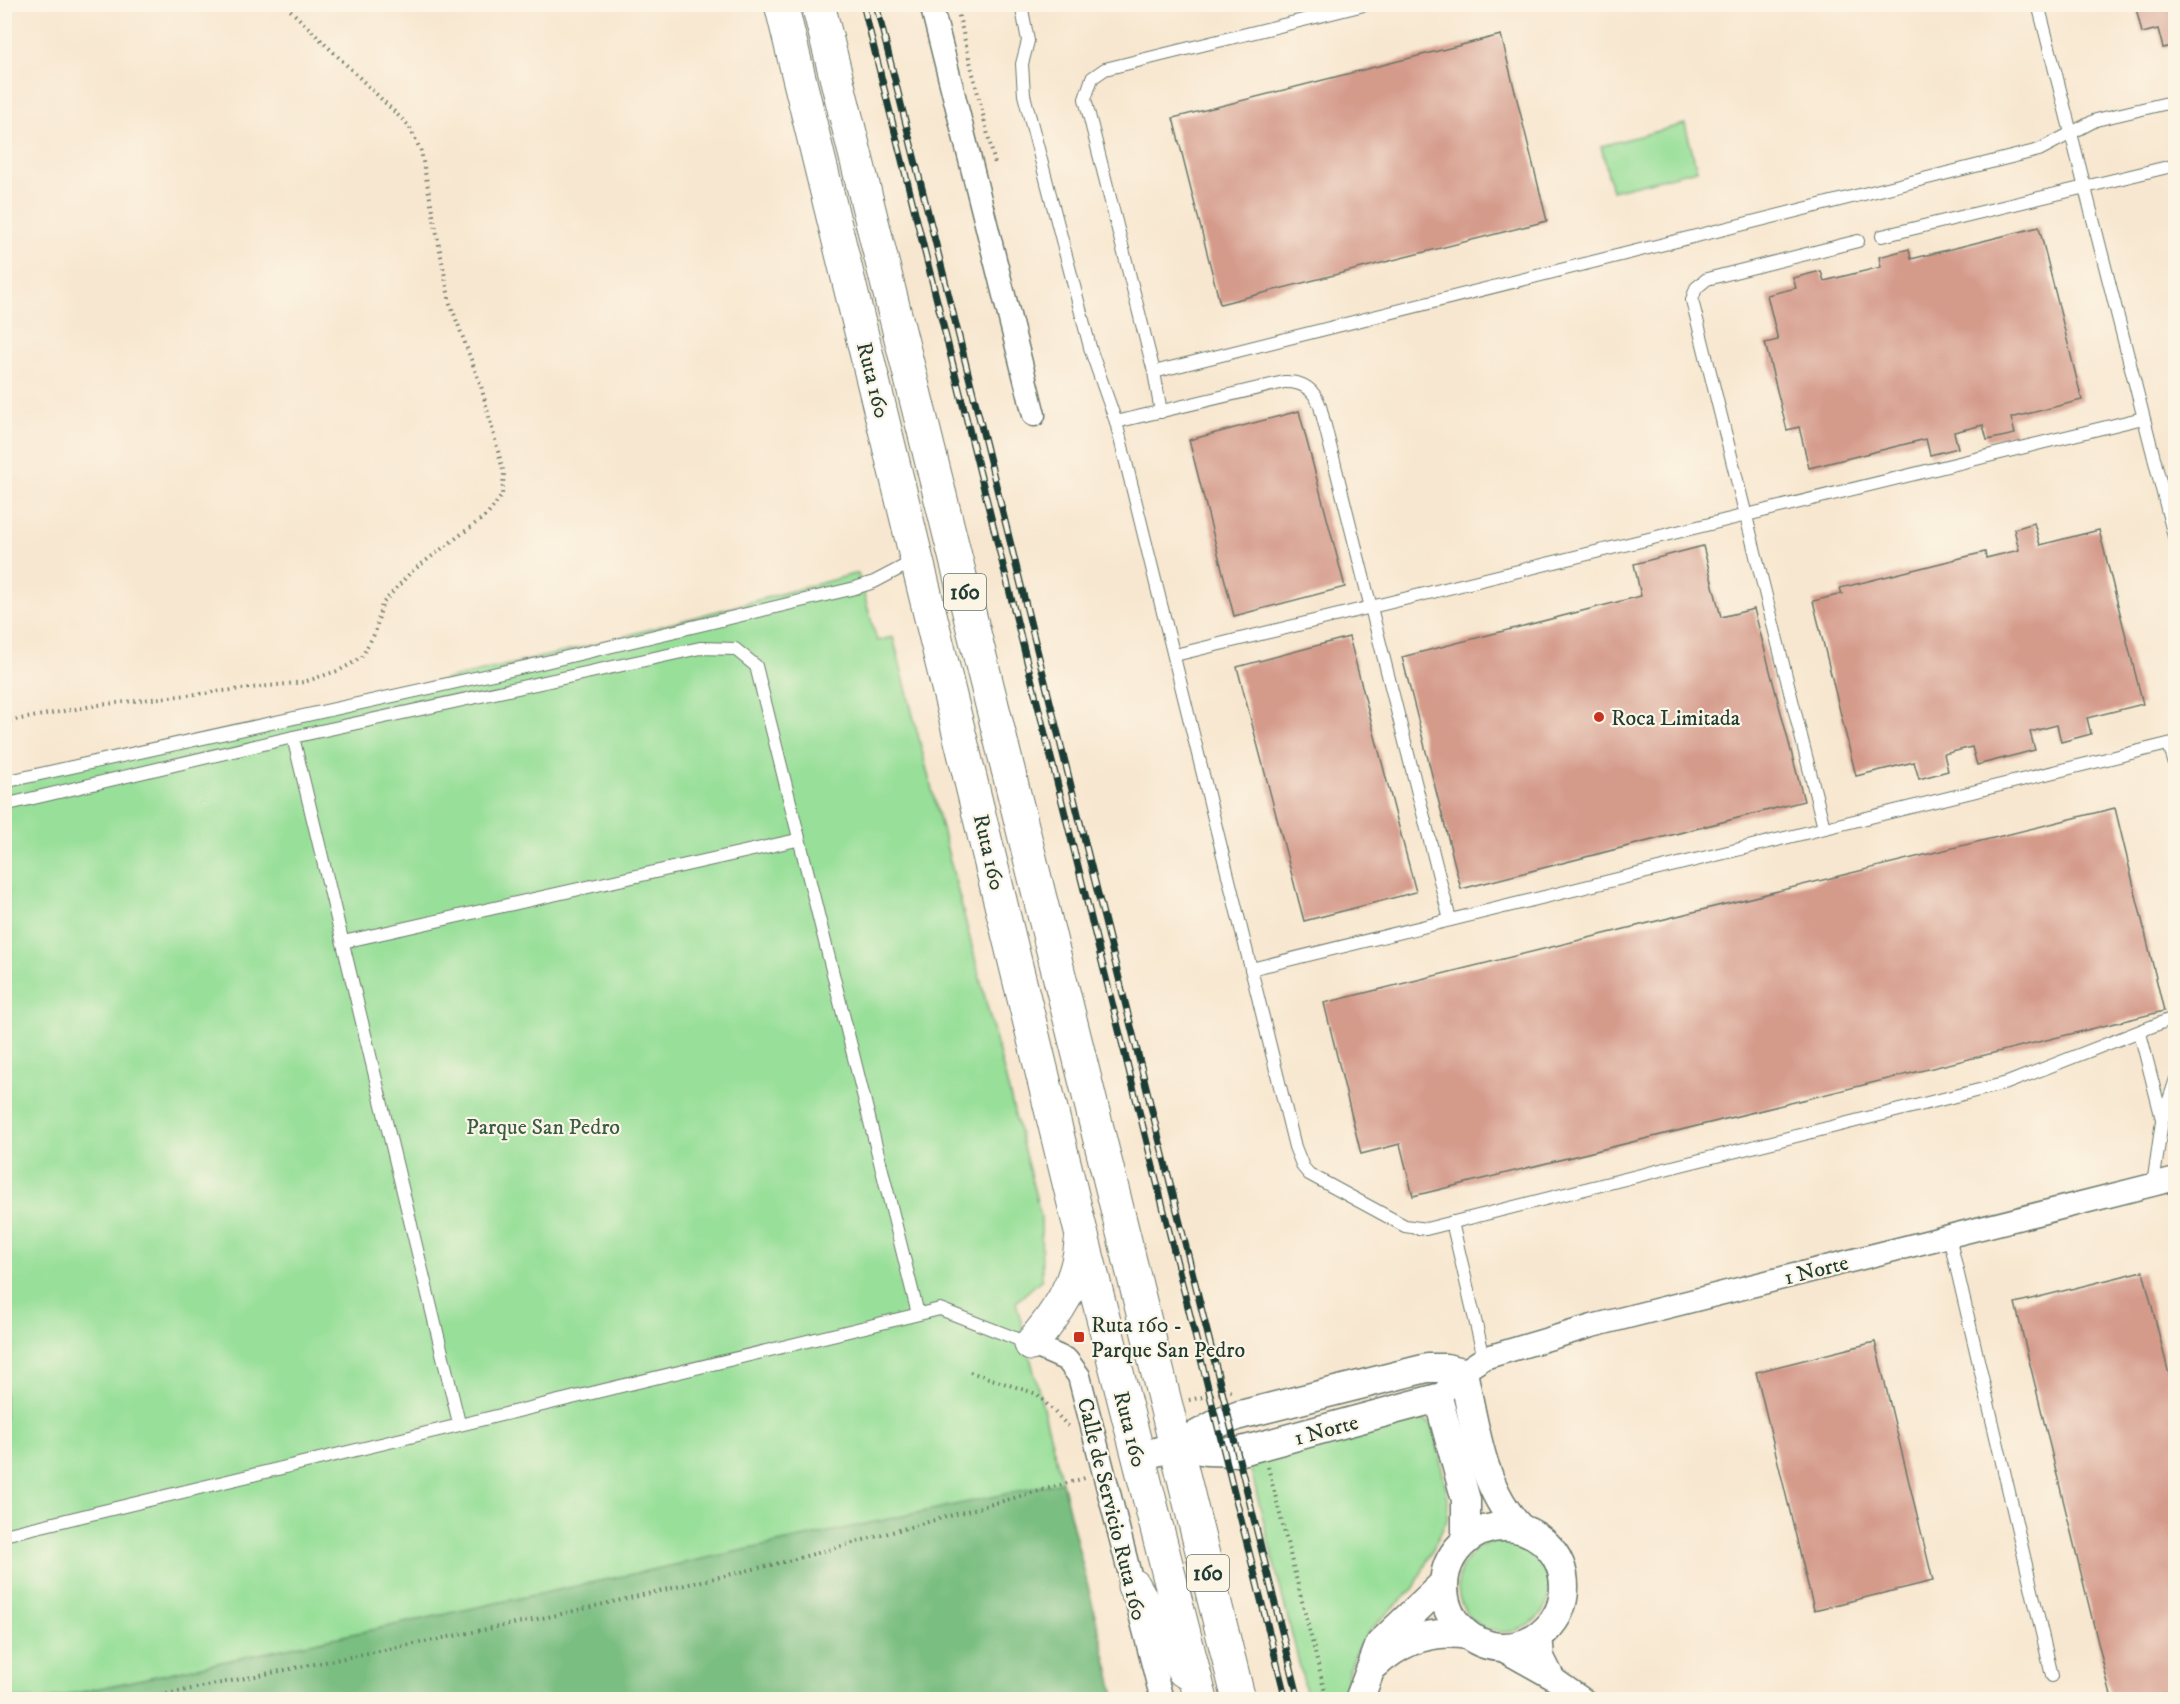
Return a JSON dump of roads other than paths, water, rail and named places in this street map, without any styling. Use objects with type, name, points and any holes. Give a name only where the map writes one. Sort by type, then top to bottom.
[{"type":"highway","points":[[767,4],[797,70]]},
{"type":"highway","name":"Ruta 160","points":[[781,4],[1081,1232],[1201,1700]]},
{"type":"highway","name":"Ruta 160","points":[[818,4],[1239,1700]]},
{"type":"highway","points":[[1031,1344],[1056,1313],[1069,1291],[1079,1259],[1081,1232]]},
{"type":"highway","points":[[1134,1586],[1201,1700]]},
{"type":"street","points":[[931,4],[1034,415]]},
{"type":"street","name":"1 Norte","points":[[1138,1457],[1177,1446],[1218,1423],[1249,1412],[1427,1368],[1473,1365],[1592,1326],[2175,1179]]},
{"type":"street","name":"Calle de Servicio Ruta 160","points":[[1031,1344],[1059,1356],[1074,1367],[1079,1376],[1162,1700]]},
{"type":"street","name":"1 Norte","points":[[1177,1446],[1226,1453],[1263,1446],[1438,1398],[1473,1365]]},
{"type":"street","points":[[1473,1365],[1490,1482],[1500,1504],[1520,1528]]},
{"type":"street","points":[[1438,1398],[1466,1500],[1466,1540]]},
{"type":"street","points":[[1467,1635],[1452,1618],[1447,1607],[1443,1584],[1450,1559],[1466,1540],[1492,1528],[1520,1528],[1532,1533],[1552,1550],[1563,1575],[1564,1588],[1558,1614],[1541,1635],[1520,1645],[1497,1647]]},
{"type":"street","points":[[1359,1700],[1375,1652],[1387,1635],[1443,1584]]},
{"type":"street","points":[[1369,1670],[1383,1658],[1413,1640],[1437,1634],[1467,1635],[1497,1647],[1554,1679],[1584,1700]]},
{"type":"street","points":[[1541,1635],[1543,1657],[1554,1679]]},
{"type":"lane","points":[[1021,4],[1028,41],[1022,64],[1024,95],[1091,351],[1116,422],[1295,1147],[1303,1167],[1317,1180],[1405,1226],[1426,1229],[2007,1083],[2071,1056],[2140,1033],[2175,1017]]},
{"type":"lane","points":[[1161,412],[1154,372],[1085,99],[1088,84],[1105,69],[1368,4]]},
{"type":"lane","points":[[2038,4],[2175,544]]},
{"type":"lane","points":[[1154,372],[2028,153],[2096,120],[2175,101]]},
{"type":"lane","points":[[1882,236],[2175,165]]},
{"type":"lane","points":[[1824,828],[1693,306],[1694,294],[1707,279],[1858,241]]},
{"type":"lane","points":[[1116,422],[1284,382],[1301,384],[1309,388],[1320,406],[1450,920]]},
{"type":"lane","points":[[1175,655],[2144,418]]},
{"type":"lane","points":[[4,782],[529,666],[855,588],[874,582],[918,558]]},
{"type":"lane","points":[[4,805],[293,737],[700,648],[735,649],[756,666],[918,1314]]},
{"type":"lane","points":[[293,737],[459,1423]]},
{"type":"lane","points":[[1251,969],[2172,743],[2175,768]]},
{"type":"lane","points":[[343,942],[798,840]]},
{"type":"lane","points":[[2140,1033],[2161,1125]]},
{"type":"lane","points":[[2153,1185],[2161,1125],[2175,1079]]},
{"type":"lane","points":[[2161,1125],[2175,1125]]},
{"type":"lane","points":[[1452,1222],[1473,1365]]},
{"type":"lane","points":[[1949,1236],[2052,1676]]},
{"type":"lane","points":[[4,1535],[459,1423],[940,1309],[1031,1344]]},
{"type":"railway","points":[[863,4],[1286,1700]]},
{"type":"railway","points":[[876,4],[1299,1700]]},
{"type":"place","name":"Roca Limitada","points":[[1599,717]]},
{"type":"place","name":"Ruta 160 - Parque San Pedro","points":[[1079,1337]]},
{"type":"park label","name":"Parque San Pedro","points":[[543,1126]]}]
